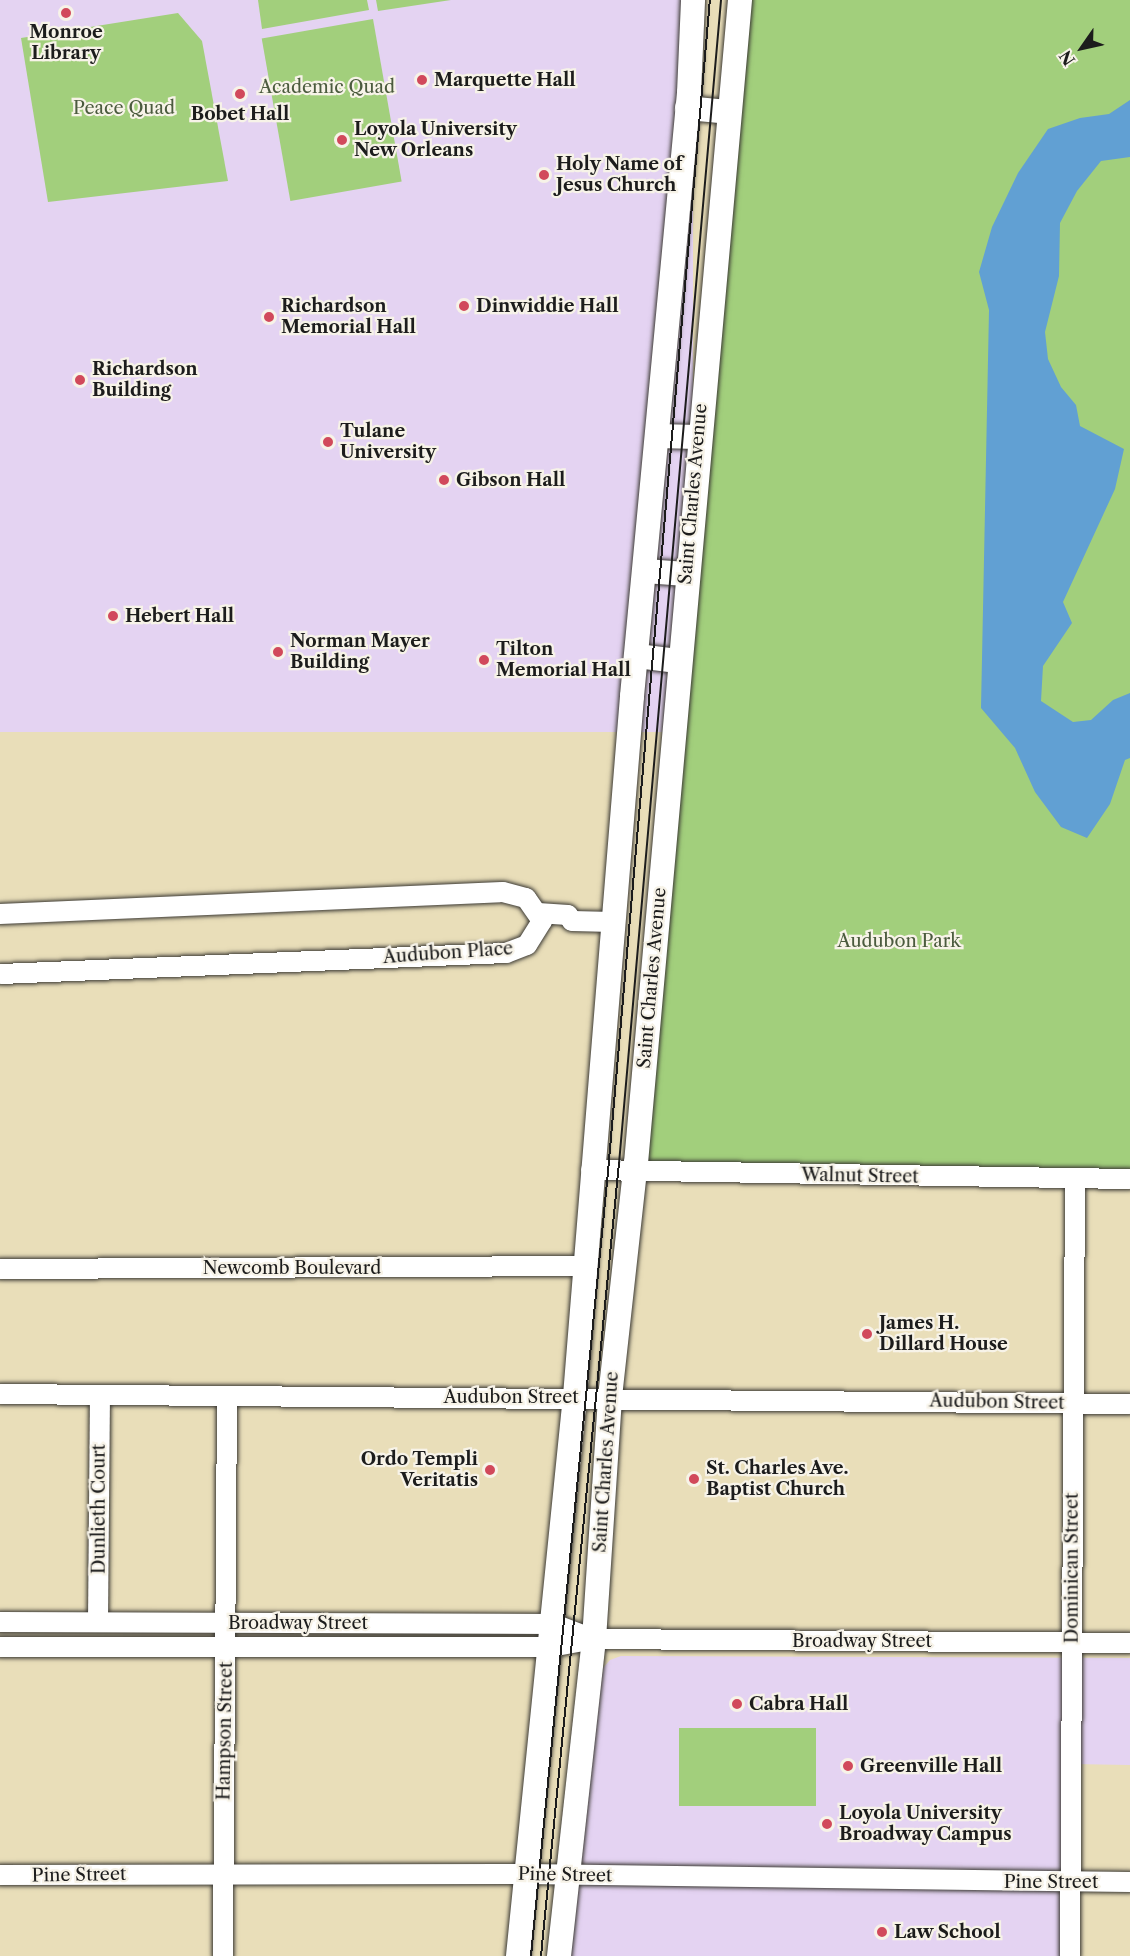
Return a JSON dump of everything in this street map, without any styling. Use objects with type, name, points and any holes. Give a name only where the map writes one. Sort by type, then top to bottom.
[{"type":"main road","name":"Saint Charles Avenue","points":[[518,1956],[553,1636],[575,1396],[591,1170],[687,108],[693,0]]},
{"type":"main road","name":"Saint Charles Avenue","points":[[560,1956],[594,1639],[610,1397],[634,1172],[698,437],[740,0]]},
{"type":"main road","points":[[687,108],[729,112]]},
{"type":"main road","points":[[657,436],[698,437]]},
{"type":"main road","points":[[645,572],[686,574]]},
{"type":"main road","points":[[637,656],[678,661]]},
{"type":"street","points":[[0,914],[503,892],[526,898],[538,920],[567,926],[572,921],[613,922]]},
{"type":"street","name":"Audubon Place","points":[[0,974],[506,953],[527,945],[538,920]]},
{"type":"street","name":"Walnut Street","points":[[591,1170],[1130,1179]]},
{"type":"street","name":"Dominican Street","points":[[1070,1956],[1075,1179]]},
{"type":"street","name":"Newcomb Boulevard","points":[[0,1269],[583,1266]]},
{"type":"street","name":"Audubon Street","points":[[0,1394],[227,1397],[575,1396],[1130,1404]]},
{"type":"street","name":"Dunlieth Court","points":[[98,1622],[100,1396]]},
{"type":"street","name":"Hampson Street","points":[[223,1956],[227,1397]]},
{"type":"street","name":"Broadway Street","points":[[0,1622],[226,1623],[594,1639],[1130,1643]]},
{"type":"street","name":"Broadway Street","points":[[0,1647],[226,1648],[553,1636]]},
{"type":"street","name":"Pine Street","points":[[0,1875],[526,1874],[1130,1882]]},
{"type":"shaded area","points":[[0,0],[693,0],[693,732],[0,732]]},
{"type":"shaded area","name":"Loyola University Broadway Campus","points":[[621,1656],[1130,1658],[1130,1765],[1071,1764],[1070,1956],[568,1956],[603,1668],[610,1660]]},
{"type":"green space","points":[[258,0],[367,0],[369,10],[262,29]]},
{"type":"green space","points":[[376,0],[451,0],[378,11]]},
{"type":"green space","name":"Audubon Park","points":[[749,0],[1130,0],[1130,1178],[644,1168]]},
{"type":"green space","name":"Peace Quad","points":[[178,13],[202,41],[228,181],[48,202],[21,38]]},
{"type":"green space","name":"Academic Quad","points":[[373,19],[402,181],[290,201],[262,39]]},
{"type":"green space","points":[[679,1728],[816,1728],[816,1806],[679,1806]]},
{"type":"water","points":[[1130,100],[1130,157],[1101,161],[1077,191],[1060,223],[1059,276],[1045,332],[1048,359],[1061,387],[1076,405],[1080,426],[1124,449],[1115,489],[1063,602],[1072,623],[1043,666],[1041,701],[1073,722],[1091,720],[1113,700],[1130,693],[1130,758],[1125,760],[1110,804],[1087,838],[1061,827],[1035,792],[1015,748],[981,708],[989,310],[979,272],[992,227],[1018,173],[1048,129],[1080,118],[1109,114]]},
{"type":"tram line","points":[[531,1956],[608,1172],[710,0]]},
{"type":"tram line","points":[[541,1956],[619,1164],[721,0]]},
{"type":"place","name":"Monroe Library","points":[[66,13]]},
{"type":"place","name":"Marquette Hall","points":[[422,80]]},
{"type":"place","name":"Bobet Hall","points":[[240,94]]},
{"type":"place","name":"Loyola University New Orleans","points":[[342,140]]},
{"type":"place","name":"Holy Name of Jesus Church","points":[[544,175]]},
{"type":"place","name":"Dinwiddie Hall","points":[[464,306]]},
{"type":"place","name":"Richardson Memorial Hall","points":[[269,317]]},
{"type":"place","name":"Richardson Building","points":[[80,380]]},
{"type":"place","name":"Tulane University","points":[[328,442]]},
{"type":"place","name":"Gibson Hall","points":[[444,480]]},
{"type":"place","name":"Hebert Hall","points":[[113,616]]},
{"type":"place","name":"Norman Mayer Building","points":[[278,652]]},
{"type":"place","name":"Tilton Memorial Hall","points":[[484,660]]},
{"type":"place","name":"James H. Dillard House","points":[[867,1334]]},
{"type":"place","name":"Ordo Templi Veritatis","points":[[490,1470]]},
{"type":"place","name":"St. Charles Ave. Baptist Church","points":[[694,1479]]},
{"type":"place","name":"Cabra Hall","points":[[737,1704]]},
{"type":"place","name":"Greenville Hall","points":[[848,1766]]},
{"type":"place","name":"Loyola University Broadway Campus","points":[[827,1824]]},
{"type":"place","name":"Law School","points":[[882,1932]]}]
